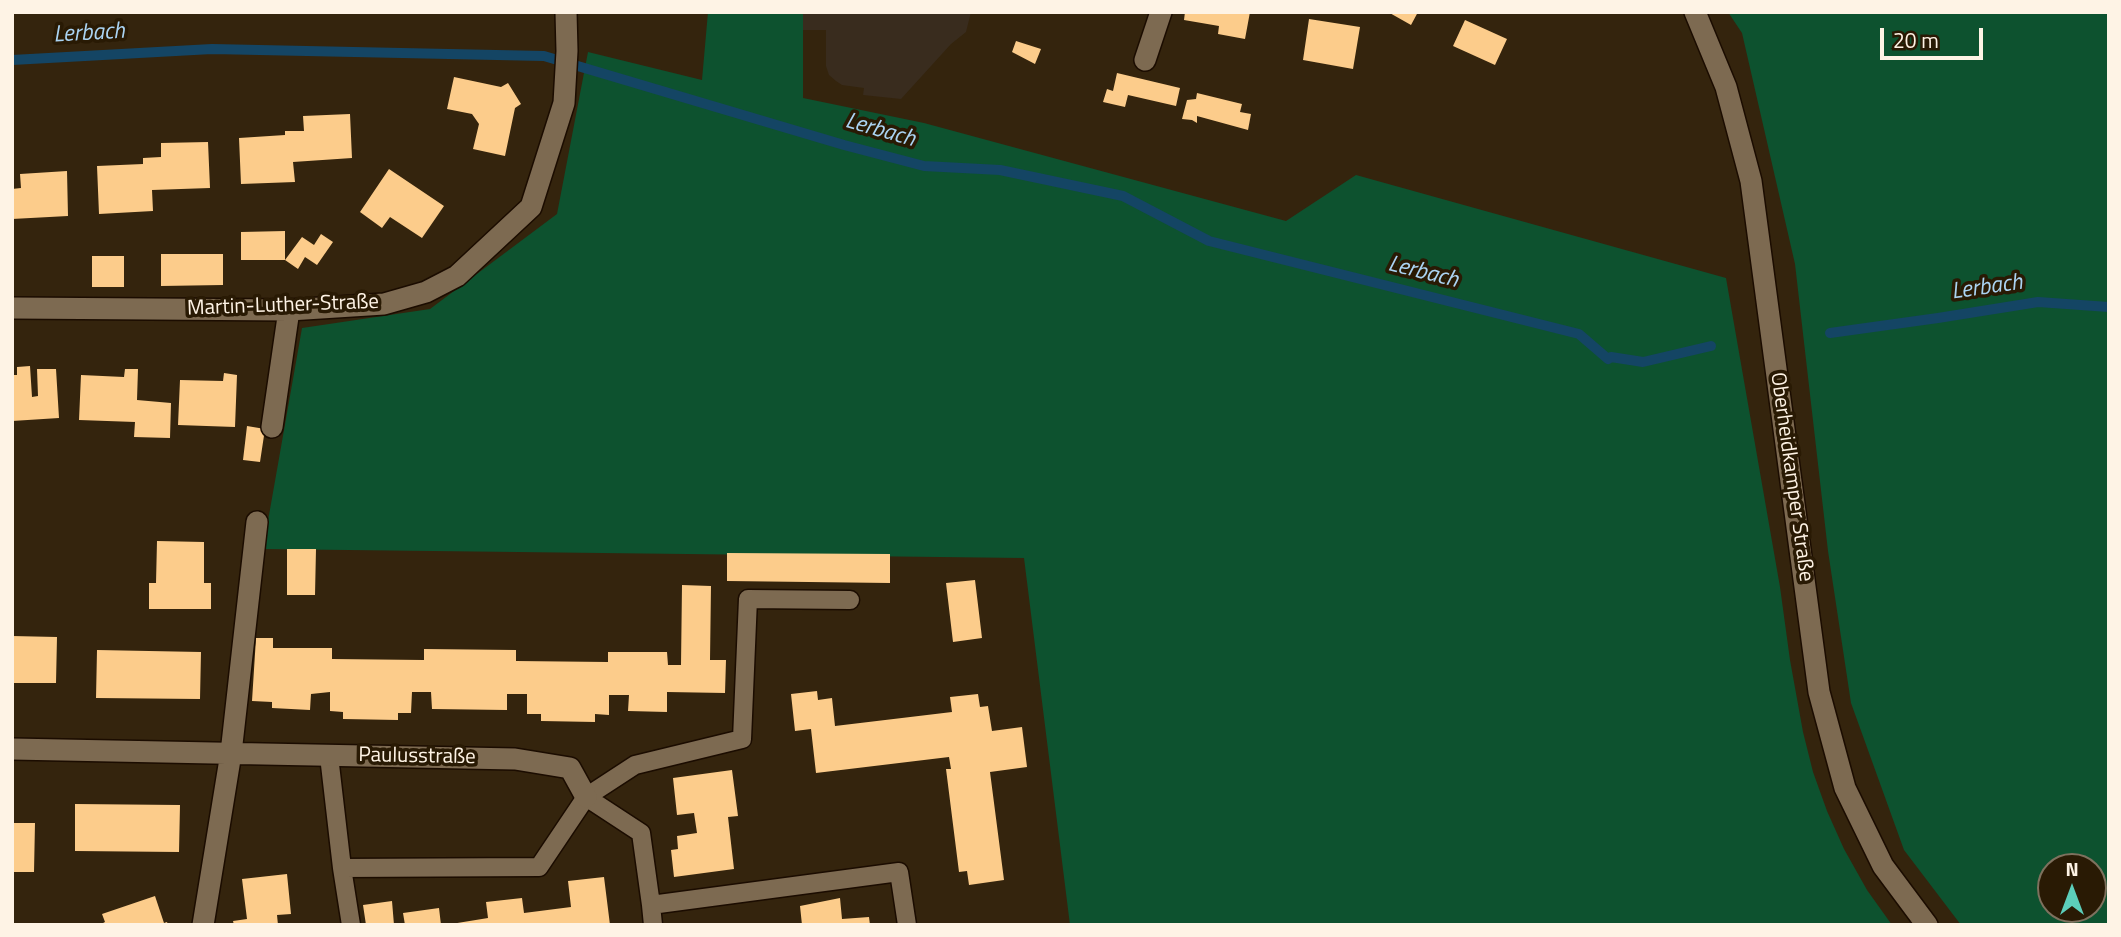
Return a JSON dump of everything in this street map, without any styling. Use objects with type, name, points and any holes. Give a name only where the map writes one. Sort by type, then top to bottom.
[{"type":"street","name":"Martin-Luther-Straße","points":[[12,308],[289,310],[384,304],[426,292],[457,276],[531,207],[564,103],[566,12]]},
{"type":"street","points":[[1145,60],[1161,12]]},
{"type":"street","name":"Oberheidkamper Straße","points":[[1695,12],[1726,87],[1751,181],[1819,692],[1845,788],[1884,866],[1927,925]]},
{"type":"street","points":[[272,427],[289,310]]},
{"type":"street","points":[[204,925],[231,753],[257,522]]},
{"type":"street","name":"Paulusstraße","points":[[12,749],[515,759],[570,768],[586,797]]},
{"type":"lane","points":[[342,868],[539,867],[586,797],[635,765],[742,739],[748,599],[850,600]]},
{"type":"lane","points":[[329,756],[351,925]]},
{"type":"lane","points":[[586,797],[641,833],[653,925]]},
{"type":"lane","points":[[650,905],[900,872],[907,925]]},
{"type":"shaded area","points":[[803,12],[971,12],[966,32],[951,44],[901,99],[863,95],[864,88],[842,85],[829,75],[826,66],[826,30],[803,30]]},
{"type":"green space","points":[[708,12],[803,12],[803,98],[924,123],[1286,221],[1356,175],[1726,278],[1780,587],[1790,660],[1813,772],[1844,849],[1867,890],[1892,925],[1070,925],[1024,558],[263,549],[302,328],[430,309],[557,214],[588,52],[702,80]]},
{"type":"green space","points":[[1728,12],[2109,12],[2109,925],[1961,925],[1904,850],[1851,703],[1828,551],[1795,264],[1742,33]]},
{"type":"building","points":[[1185,12],[1250,12],[1245,39],[1218,34],[1219,26],[1184,20]]},
{"type":"building","points":[[1388,12],[1418,12],[1411,25]]},
{"type":"building","points":[[1309,19],[1360,27],[1353,69],[1303,60]]},
{"type":"building","points":[[1465,20],[1507,39],[1495,65],[1453,46]]},
{"type":"building","points":[[1016,41],[1041,49],[1035,64],[1012,52]]},
{"type":"building","points":[[1117,73],[1180,88],[1176,106],[1128,95],[1125,107],[1103,102],[1107,89],[1113,91]]},
{"type":"building","points":[[454,77],[501,87],[508,83],[521,104],[515,108],[505,156],[473,149],[479,124],[472,114],[447,109]]},
{"type":"building","points":[[1197,93],[1242,104],[1240,112],[1251,114],[1248,130],[1197,116],[1197,123],[1182,119],[1187,100],[1196,99]]},
{"type":"building","points":[[350,114],[352,158],[293,162],[295,182],[241,184],[239,138],[304,131],[303,116]]},
{"type":"building","points":[[208,142],[210,188],[152,190],[153,211],[99,214],[97,166],[143,164],[143,158],[161,157],[161,143]]},
{"type":"building","points":[[389,169],[444,206],[422,238],[390,217],[382,228],[360,212]]},
{"type":"building","points":[[67,171],[68,216],[12,219],[12,189],[21,188],[20,174]]},
{"type":"building","points":[[285,231],[285,260],[241,260],[241,232]]},
{"type":"building","points":[[321,234],[333,242],[317,265],[305,257],[298,269],[285,260],[302,237],[314,245]]},
{"type":"building","points":[[161,254],[223,254],[223,285],[161,286]]},
{"type":"building","points":[[92,256],[124,256],[124,287],[92,287]]},
{"type":"building","points":[[30,366],[32,397],[38,396],[37,369],[56,369],[59,418],[12,421],[12,375],[17,375],[17,367]]},
{"type":"building","points":[[125,369],[138,369],[137,400],[171,403],[170,438],[134,437],[135,422],[79,420],[81,375],[124,377]]},
{"type":"building","points":[[224,373],[237,375],[235,427],[178,425],[180,380],[223,381]]},
{"type":"building","points":[[247,426],[265,429],[260,462],[243,460]]},
{"type":"building","points":[[157,541],[204,542],[204,583],[211,583],[211,609],[149,609],[149,583],[156,583]]},
{"type":"building","points":[[287,549],[316,549],[315,595],[287,595]]},
{"type":"building","points":[[727,553],[890,554],[890,583],[727,581]]},
{"type":"building","points":[[975,580],[982,638],[953,642],[946,583]]},
{"type":"building","points":[[682,585],[711,586],[710,660],[726,660],[725,693],[667,692],[667,712],[628,711],[629,695],[609,695],[609,715],[595,714],[595,722],[541,721],[541,714],[527,714],[527,694],[507,694],[507,710],[432,709],[431,692],[412,692],[411,713],[398,713],[398,720],[343,719],[343,712],[330,711],[330,692],[311,694],[310,710],[272,708],[272,702],[252,701],[256,638],[273,638],[273,648],[332,648],[332,659],[424,660],[424,649],[516,650],[516,661],[608,662],[608,652],[667,652],[668,665],[681,665]]},
{"type":"building","points":[[12,636],[57,637],[56,683],[12,683]]},
{"type":"building","points":[[97,650],[201,652],[200,699],[96,698]]},
{"type":"building","points":[[817,691],[818,700],[832,698],[835,726],[952,712],[950,697],[978,694],[980,707],[988,706],[992,731],[1022,727],[1027,767],[990,772],[1004,880],[969,885],[967,871],[959,872],[946,769],[951,769],[949,757],[816,773],[811,729],[795,731],[791,694]]},
{"type":"building","points":[[732,770],[738,816],[728,817],[734,869],[674,877],[671,850],[678,849],[677,836],[697,833],[694,813],[677,815],[673,778]]},
{"type":"building","points":[[75,804],[180,805],[179,852],[75,851]]},
{"type":"building","points":[[12,823],[35,823],[34,872],[12,872]]},
{"type":"building","points":[[287,874],[291,914],[277,915],[278,925],[234,925],[233,921],[247,919],[242,879]]},
{"type":"building","points":[[604,877],[610,925],[445,925],[488,918],[486,902],[522,898],[524,913],[571,907],[568,881]]},
{"type":"building","points":[[155,896],[164,923],[167,922],[168,925],[99,925],[105,922],[102,914]]},
{"type":"building","points":[[840,898],[842,919],[869,917],[870,925],[802,925],[800,906]]},
{"type":"building","points":[[392,901],[394,925],[366,925],[363,905]]},
{"type":"building","points":[[439,908],[441,925],[405,925],[403,913]]},
{"type":"waterway","name":"Lerbach","points":[[12,60],[212,49],[544,56],[924,166],[1000,170],[1123,196],[1209,241],[1579,334],[1608,359],[1611,357],[1643,362],[1711,346]]},
{"type":"waterway","name":"Lerbach","points":[[1830,333],[2038,302],[2109,307]]}]
